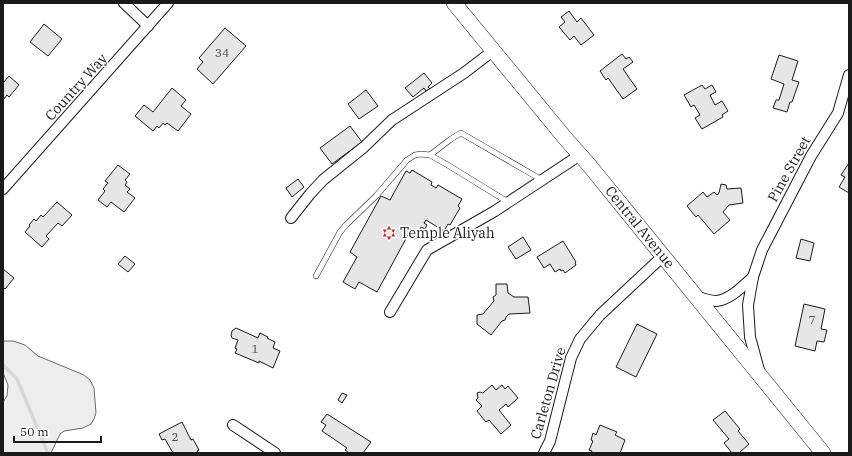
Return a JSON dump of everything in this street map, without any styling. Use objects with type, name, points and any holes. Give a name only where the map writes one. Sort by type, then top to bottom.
[{"type":"main road","name":"Central Avenue","points":[[454,3],[697,297],[823,453]]},
{"type":"street","points":[[124,3],[148,26]]},
{"type":"street","name":"Country Way","points":[[3,189],[168,3]]},
{"type":"street","points":[[291,218],[323,180],[364,147],[392,120],[464,73],[494,50]]},
{"type":"street","name":"Pine Street","points":[[760,374],[750,337],[748,305],[753,277],[762,250],[811,156],[838,113],[849,75]]},
{"type":"street","points":[[390,312],[427,250],[508,202],[580,155]]},
{"type":"street","name":"Carleton Drive","points":[[544,453],[550,441],[571,358],[580,339],[600,315],[663,256]]},
{"type":"street","points":[[697,297],[716,301],[728,297],[753,277]]},
{"type":"street","points":[[233,426],[275,453]]},
{"type":"lane","points":[[430,155],[461,133],[542,180]]},
{"type":"lane","points":[[316,276],[340,232],[380,191],[407,160],[415,155],[430,155],[508,202]]},
{"type":"shaded area","points":[[3,341],[13,341],[25,345],[38,356],[84,375],[90,380],[94,388],[96,413],[91,424],[83,428],[64,431],[60,434],[51,453],[3,453],[3,402],[7,396],[8,385],[3,373]]},
{"type":"building","points":[[569,11],[577,22],[581,18],[594,35],[581,45],[574,36],[570,40],[559,27],[565,22],[561,17]]},
{"type":"building","points":[[44,24],[62,39],[48,56],[30,42]]},
{"type":"building","points":[[225,28],[246,46],[213,84],[197,69],[203,62],[199,58]]},
{"type":"building","points":[[622,54],[626,59],[629,57],[633,62],[623,69],[637,89],[623,99],[608,78],[606,80],[600,71]]},
{"type":"building","points":[[779,55],[798,61],[792,80],[799,82],[787,112],[773,108],[776,100],[779,100],[784,84],[771,79]]},
{"type":"building","points":[[424,73],[432,83],[428,87],[430,89],[426,91],[424,88],[413,97],[405,88]]},
{"type":"building","points":[[9,76],[19,85],[9,97],[7,95],[3,100],[3,83]]},
{"type":"building","points":[[702,85],[705,89],[712,85],[716,92],[710,95],[715,105],[722,101],[728,111],[722,115],[723,117],[702,129],[695,118],[700,115],[694,105],[691,107],[684,95]]},
{"type":"building","points":[[172,88],[186,100],[181,106],[191,114],[178,131],[167,123],[165,125],[163,123],[159,128],[157,126],[153,131],[135,116],[144,105],[153,112]]},
{"type":"building","points":[[366,90],[378,106],[359,119],[348,104]]},
{"type":"building","points":[[350,126],[362,142],[332,164],[320,148]]},
{"type":"building","points":[[849,163],[849,193],[839,187],[845,177],[841,175]]},
{"type":"building","points":[[118,165],[130,174],[125,180],[127,182],[125,185],[130,189],[127,192],[135,198],[124,212],[111,202],[107,207],[98,200],[105,191],[103,189],[108,183],[105,181]]},
{"type":"building","name":"Temple Aliyah","points":[[412,170],[432,182],[431,185],[436,188],[438,185],[462,199],[458,206],[460,208],[450,225],[448,224],[444,231],[426,220],[424,223],[427,225],[425,229],[421,227],[415,239],[408,235],[377,292],[359,282],[355,289],[343,282],[357,257],[350,252],[381,196],[390,200],[406,171],[410,173]]},
{"type":"building","points":[[298,179],[304,187],[292,197],[286,188]]},
{"type":"building","points":[[721,184],[726,185],[727,189],[741,188],[743,203],[729,205],[723,212],[730,220],[714,234],[698,215],[696,217],[687,206],[703,192],[707,197],[714,192],[717,195]]},
{"type":"building","points":[[57,202],[72,215],[62,226],[58,223],[46,236],[49,239],[42,247],[25,232],[34,219],[36,221],[41,215],[43,217]]},
{"type":"building","points":[[523,237],[531,250],[516,259],[508,247]]},
{"type":"building","points":[[801,239],[814,243],[810,261],[796,258]]},
{"type":"building","points":[[563,241],[576,262],[576,265],[565,273],[560,269],[555,272],[550,264],[544,268],[537,257]]},
{"type":"building","points":[[125,256],[135,264],[128,272],[118,264]]},
{"type":"building","points":[[3,269],[14,278],[5,289],[3,287]]},
{"type":"building","points":[[496,284],[507,284],[508,293],[514,297],[528,297],[530,313],[509,314],[491,335],[477,324],[477,315],[483,314],[494,301],[493,297],[496,295]]},
{"type":"building","points":[[804,304],[825,309],[821,329],[827,330],[824,342],[817,341],[815,351],[795,346]]},
{"type":"building","points":[[637,324],[657,334],[636,377],[616,367]]},
{"type":"building","points":[[236,328],[258,338],[260,333],[275,342],[273,348],[280,351],[273,368],[259,361],[259,363],[235,353],[238,340],[232,338],[231,335],[232,331]]},
{"type":"building","points":[[492,385],[496,390],[502,385],[505,389],[508,386],[518,398],[508,407],[506,404],[499,410],[511,425],[501,434],[489,420],[486,422],[477,411],[482,406],[476,400],[478,398],[477,393],[483,393]]},
{"type":"building","points":[[342,393],[347,395],[342,403],[338,400]]},
{"type":"building","points":[[725,411],[740,429],[738,431],[749,444],[739,453],[732,453],[724,443],[729,439],[713,420]]},
{"type":"building","points":[[327,414],[371,442],[363,453],[349,453],[345,450],[347,448],[322,431],[326,425],[321,422]]},
{"type":"building","points":[[182,422],[191,440],[193,439],[199,450],[197,451],[198,453],[173,453],[165,439],[162,440],[159,434]]},
{"type":"building","points":[[600,425],[617,432],[615,435],[625,440],[620,453],[591,453],[592,451],[589,450],[593,441],[591,440],[593,433],[596,435]]},
{"type":"waterway","points":[[3,365],[17,379],[48,453]]},
{"type":"place","name":"Temple Aliyah","points":[[389,233]]}]
